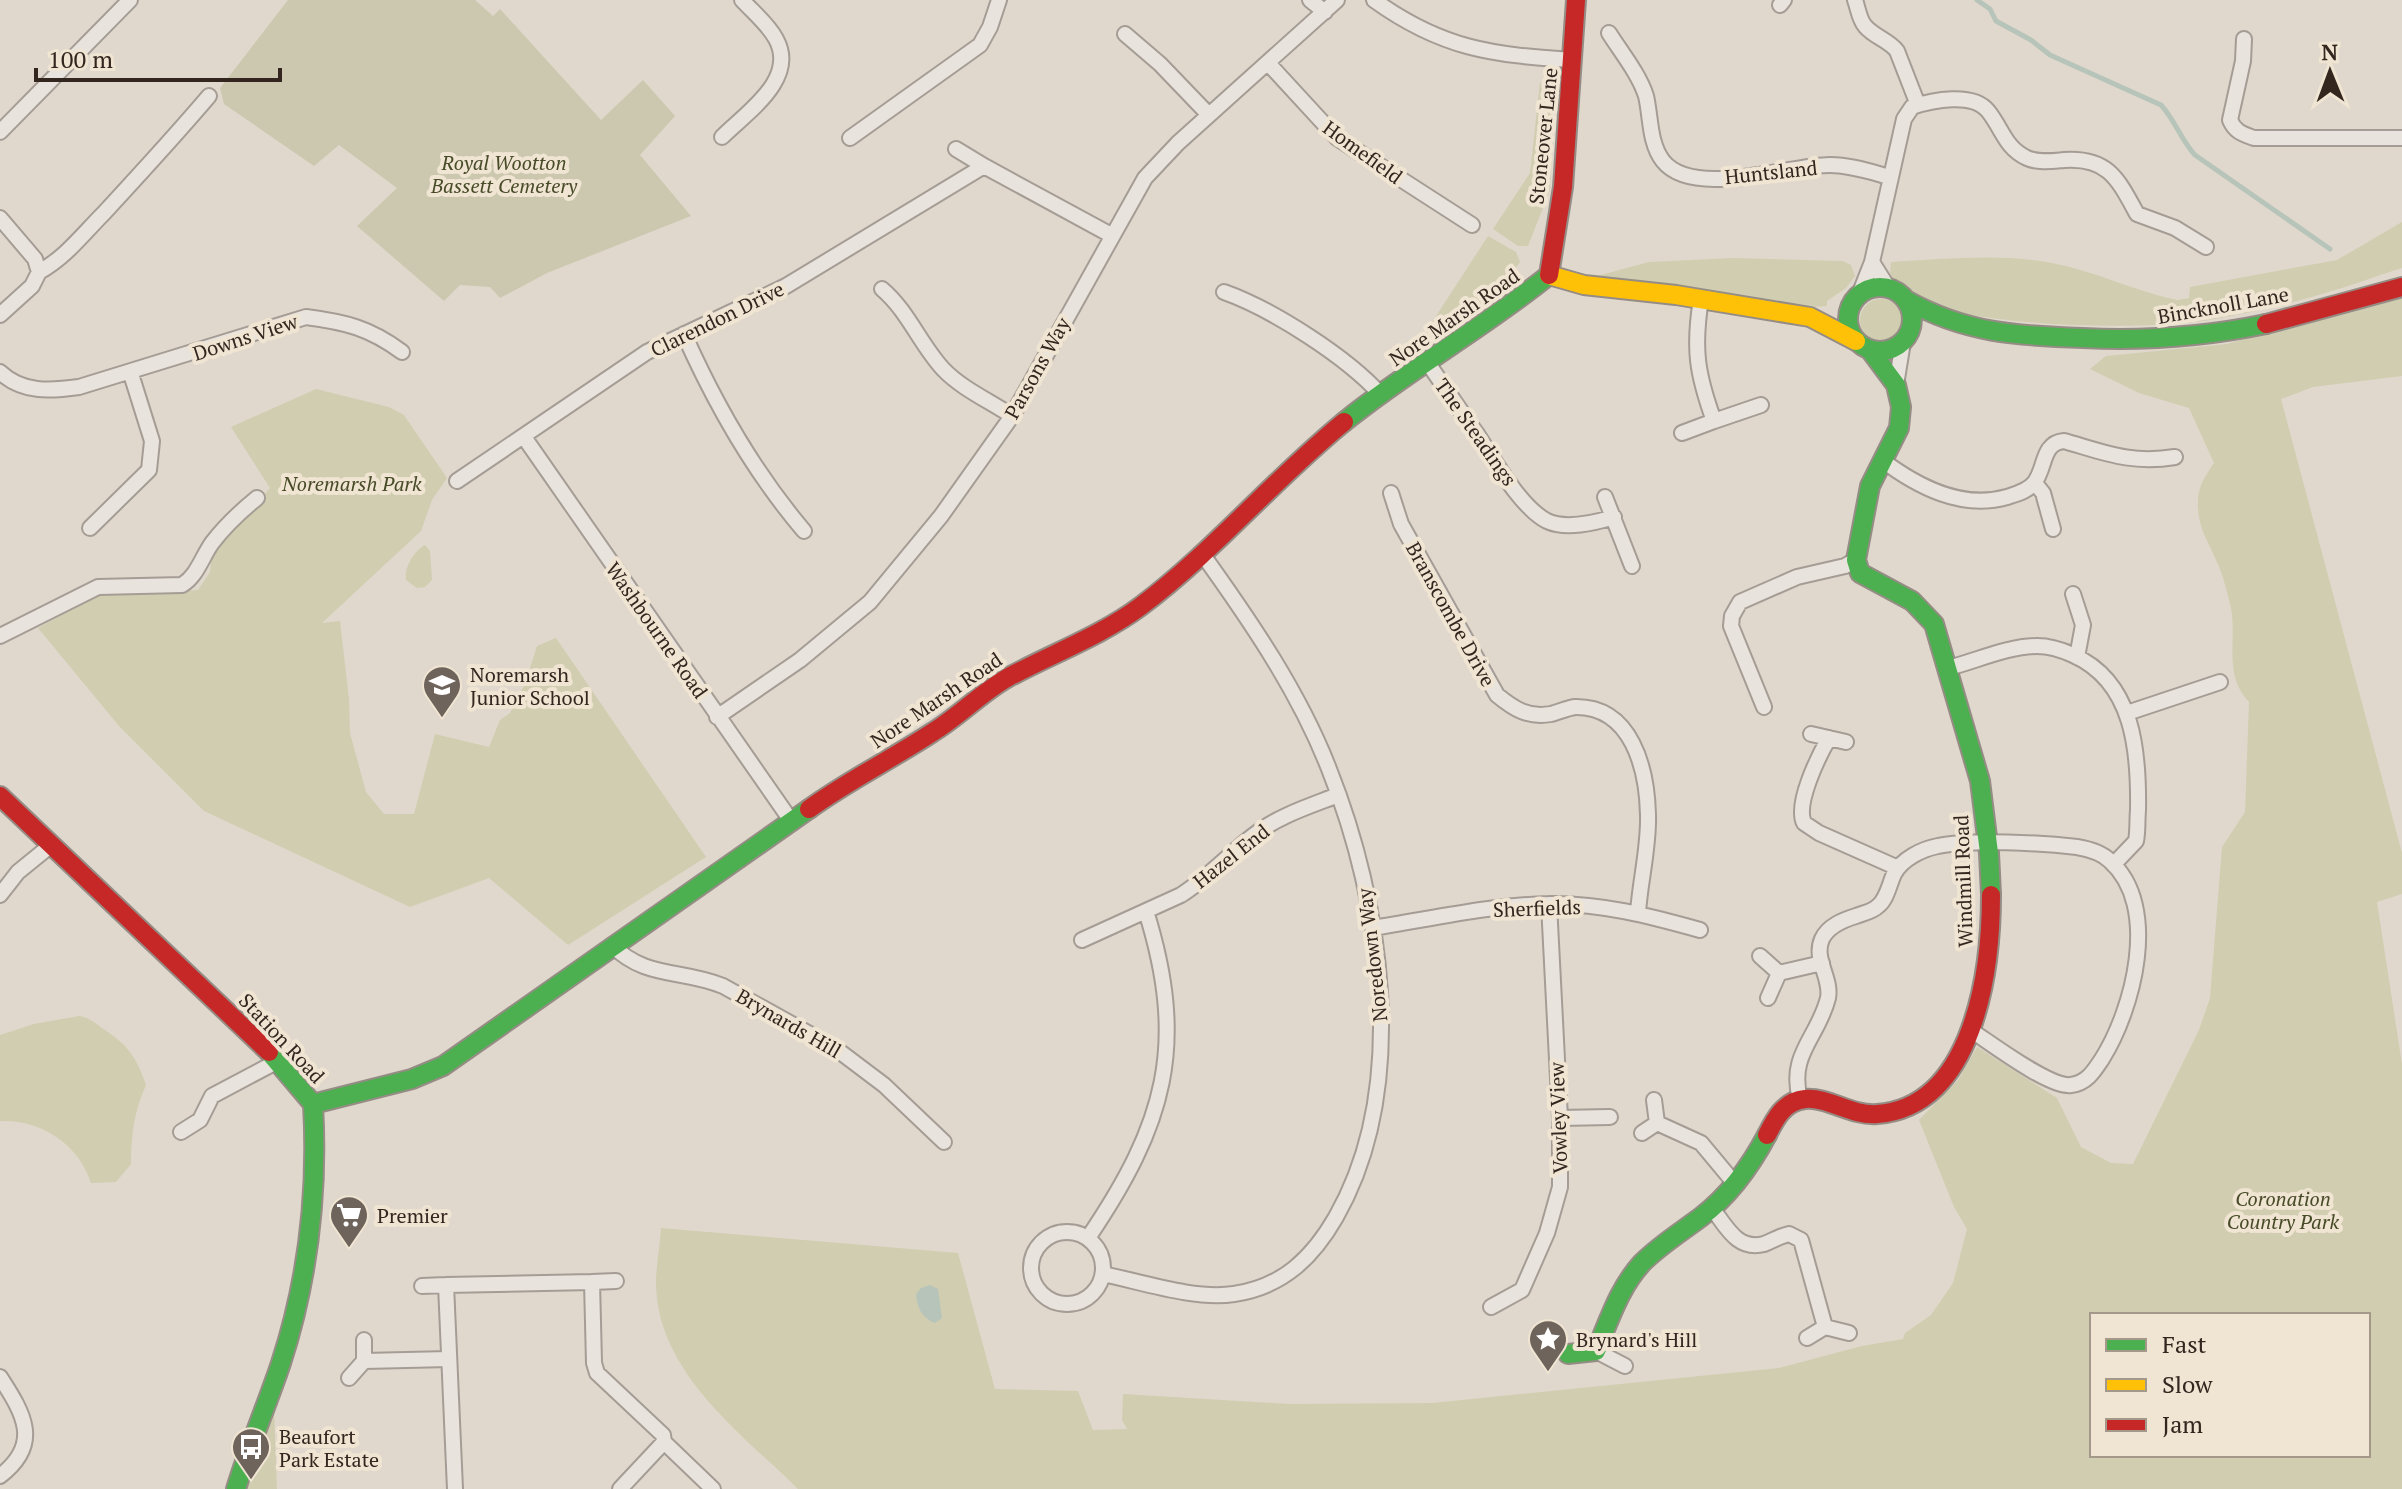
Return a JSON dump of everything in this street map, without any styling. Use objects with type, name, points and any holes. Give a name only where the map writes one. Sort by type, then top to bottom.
[{"type":"street","points":[[0,132],[130,0]]},
{"type":"street","points":[[722,137],[770,90],[781,68],[776,39],[742,0]]},
{"type":"street","points":[[850,138],[980,45],[999,0]]},
{"type":"street","points":[[1310,0],[1325,12]]},
{"type":"street","name":"Parsons Way","points":[[717,717],[800,660],[870,602],[941,516],[1012,416],[1145,178],[1162,158],[1337,0]]},
{"type":"street","points":[[1374,0],[1424,30],[1477,50],[1573,60]]},
{"type":"street","name":"Stoneover Lane","points":[[1549,275],[1563,187],[1576,0]]},
{"type":"street","points":[[1855,0],[1867,29],[1893,45],[1897,51],[1918,105]]},
{"type":"street","name":"Huntsland","points":[[1609,33],[1642,86],[1657,153],[1665,164],[1679,173],[1694,178],[1759,177],[1830,165],[1890,177]]},
{"type":"street","points":[[1125,34],[1170,74],[1209,115]]},
{"type":"street","points":[[2244,39],[2243,61],[2230,120],[2233,128],[2240,133],[2254,138],[2402,138]]},
{"type":"street","name":"Homefield","points":[[1268,63],[1337,138],[1472,225]]},
{"type":"street","points":[[0,315],[32,286],[39,272],[54,264],[80,238],[209,96]]},
{"type":"street","points":[[1896,385],[1848,323],[1872,262],[1904,119],[1907,111],[1918,105],[1961,100],[1983,105],[2006,141],[2024,157],[2035,161],[2089,161],[2117,177],[2137,214],[2175,228],[2206,247]]},
{"type":"street","points":[[956,149],[1111,235]]},
{"type":"street","name":"Clarendon Drive","points":[[457,481],[647,352],[786,286],[984,166]]},
{"type":"street","points":[[0,218],[35,259],[39,272]]},
{"type":"street","points":[[1764,707],[1731,626],[1737,606],[1797,577],[1845,566],[1856,560],[1870,486],[1899,428],[1901,407],[1896,385],[1912,317],[1906,300],[1889,289],[1872,262]]},
{"type":"street","points":[[1549,275],[1584,285],[1701,299],[1810,317],[1863,346],[1890,350],[1905,338]]},
{"type":"street","name":"Nore Marsh Road","points":[[313,1104],[343,1093],[413,1080],[454,1060],[612,945],[735,863],[841,786],[934,732],[1004,680],[1122,619],[1203,555],[1302,457],[1381,395],[1505,311],[1549,275]]},
{"type":"street","name":"Bincknoll Lane","points":[[1905,338],[1928,327],[1953,325],[2048,338],[2160,340],[2262,324],[2402,287]]},
{"type":"street","points":[[1810,317],[1856,299],[1873,288],[1889,289]]},
{"type":"street","points":[[882,289],[898,303],[925,347],[943,369],[962,385],[1012,416]]},
{"type":"street","points":[[1224,292],[1257,299],[1362,374],[1381,395]]},
{"type":"street","points":[[1701,299],[1695,345],[1697,365],[1714,421]]},
{"type":"street","name":"Bincknoll Lane","points":[[1906,300],[1953,325]]},
{"type":"street","name":"Downs View","points":[[0,372],[20,387],[60,390],[131,374],[306,317],[370,331],[402,352]]},
{"type":"street","points":[[684,334],[747,457],[773,495],[804,531]]},
{"type":"street","name":"The Steadings","points":[[1427,362],[1504,476],[1537,514],[1548,522],[1582,525],[1614,517]]},
{"type":"street","points":[[90,528],[149,470],[152,441],[131,374]]},
{"type":"street","points":[[1682,433],[1761,405]]},
{"type":"street","name":"Washbourne Road","points":[[524,437],[792,822]]},
{"type":"street","points":[[1882,460],[1911,479],[1953,498],[1972,502],[2009,497],[2035,483],[2047,452],[2058,442],[2132,460],[2175,457]]},
{"type":"street","points":[[2035,483],[2043,493],[2053,529]]},
{"type":"street","name":"Branscombe Drive","points":[[1391,493],[1401,524],[1497,695],[1514,710],[1531,716],[1573,707],[1591,709],[1614,717],[1628,733],[1643,777],[1648,815],[1638,913]]},
{"type":"street","points":[[1605,497],[1632,566]]},
{"type":"street","points":[[0,636],[98,587],[182,585],[189,581],[212,543],[257,498]]},
{"type":"street","name":"Noredown Way","points":[[1103,1274],[1190,1292],[1234,1294],[1271,1284],[1284,1277],[1317,1248],[1345,1202],[1355,1177],[1374,1105],[1381,1029],[1373,928],[1361,868],[1317,740],[1247,617],[1203,555]]},
{"type":"street","name":"Windmill Road","points":[[1800,1099],[1819,1099],[1865,1114],[1892,1112],[1924,1099],[1941,1082],[1972,1031],[1987,972],[1990,911],[1980,785],[1948,668],[1929,614],[1913,601],[1865,577],[1860,573],[1856,560]]},
{"type":"street","points":[[2073,594],[2083,625],[2077,657]]},
{"type":"street","points":[[1948,668],[2035,646],[2077,657],[2105,676],[2127,713],[2138,762],[2137,834],[2132,847],[2114,864]]},
{"type":"street","points":[[2127,713],[2220,682]]},
{"type":"street","points":[[1811,734],[1846,742]]},
{"type":"street","points":[[1829,738],[1802,801],[1800,812],[1804,823],[1898,868]]},
{"type":"street","name":"Hazel End","points":[[1082,940],[1196,885],[1256,833],[1338,795]]},
{"type":"street","name":"Station Road","points":[[0,796],[258,1038],[299,1092],[313,1104],[315,1160],[296,1303],[282,1360],[236,1489]]},
{"type":"street","points":[[1596,1351],[1635,1273],[1664,1244],[1712,1208],[1736,1185],[1755,1160],[1777,1115],[1789,1103],[1800,1099],[1796,1069],[1826,1003],[1829,989],[1822,963],[1821,943],[1827,931],[1879,906],[1898,868],[1923,850],[1952,843],[2079,847],[2097,852],[2114,864],[2129,889],[2135,911],[2136,971],[2119,1031],[2087,1079],[2070,1085],[2052,1083],[1972,1031]]},
{"type":"street","points":[[0,895],[18,872],[50,846]]},
{"type":"street","name":"Sherfields","points":[[1373,928],[1510,906],[1549,904],[1638,913],[1700,930]]},
{"type":"street","name":"Vowley View","points":[[1491,1307],[1522,1290],[1554,1214],[1561,1174],[1549,904]]},
{"type":"street","points":[[1088,1238],[1143,1145],[1161,1084],[1167,1048],[1167,1009],[1156,945],[1146,911]]},
{"type":"street","name":"Brynards Hill","points":[[612,945],[641,967],[708,980],[723,986],[835,1048],[884,1085],[944,1142]]},
{"type":"street","points":[[1760,956],[1779,973]]},
{"type":"street","points":[[1779,973],[1822,963]]},
{"type":"street","points":[[1768,998],[1779,973]]},
{"type":"street","points":[[181,1132],[200,1120],[212,1096],[276,1062]]},
{"type":"street","points":[[1654,1100],[1657,1123]]},
{"type":"street","points":[[1560,1118],[1610,1117]]},
{"type":"street","points":[[1657,1123],[1701,1143],[1736,1185]]},
{"type":"street","points":[[1642,1133],[1657,1123]]},
{"type":"street","points":[[1712,1208],[1735,1239],[1743,1243],[1761,1245],[1789,1234],[1801,1240],[1825,1327]]},
{"type":"street","points":[[1068,1232],[1088,1238],[1101,1254],[1103,1274],[1094,1293],[1066,1305],[1046,1298],[1033,1282],[1034,1252],[1048,1237],[1068,1232]]},
{"type":"street","points":[[422,1286],[616,1281]]},
{"type":"street","points":[[592,1282],[594,1363],[597,1373],[663,1435],[664,1442],[713,1489]]},
{"type":"street","points":[[446,1285],[455,1489]]},
{"type":"street","points":[[1807,1338],[1825,1327],[1849,1333]]},
{"type":"street","points":[[349,1378],[364,1361],[364,1340]]},
{"type":"street","points":[[1568,1354],[1596,1351],[1625,1366]]},
{"type":"street","points":[[364,1361],[449,1359]]},
{"type":"street","points":[[0,1377],[25,1420],[27,1433],[20,1455],[0,1476]]},
{"type":"street","points":[[620,1489],[664,1442]]},
{"type":"green space","name":"Royal Wootton Bassett Cemetery","points":[[288,0],[475,0],[493,16],[500,9],[601,120],[643,80],[675,116],[640,155],[691,216],[547,273],[500,298],[490,287],[460,285],[444,301],[357,226],[397,188],[339,145],[314,166],[224,104],[220,88]]},
{"type":"green space","points":[[1540,82],[1553,101],[1554,111],[1550,190],[1528,246],[1518,246],[1493,229],[1530,173]]},
{"type":"green space","points":[[2402,222],[2402,268],[2276,306],[2222,318],[2179,323],[2100,326],[2012,321],[1971,315],[1936,307],[1909,296],[1890,273],[1891,262],[2012,258],[2068,267],[2177,300],[2189,298],[2190,287],[2337,260]]},
{"type":"green space","points":[[1488,236],[1516,252],[1520,262],[1485,301],[1417,355],[1414,350]]},
{"type":"green space","points":[[1734,258],[1843,261],[1851,265],[1855,276],[1846,288],[1827,301],[1827,306],[1813,307],[1597,276],[1649,262]]},
{"type":"green space","name":"Coronation Country Park","points":[[2402,294],[2402,376],[2313,387],[2281,399],[2402,853],[2402,894],[2377,902],[2402,1064],[2402,1489],[798,1489],[728,1422],[686,1372],[670,1345],[660,1315],[656,1283],[661,1228],[958,1253],[995,1389],[1078,1391],[1093,1430],[1127,1429],[1122,1420],[1123,1394],[1289,1404],[1432,1403],[1779,1368],[1862,1346],[1903,1339],[1905,1333],[1931,1315],[1953,1283],[1967,1229],[1954,1207],[1919,1120],[1958,1080],[1977,1047],[2057,1098],[2081,1147],[2111,1163],[2133,1164],[2199,1030],[2210,998],[2222,847],[2245,812],[2249,702],[2233,669],[2231,608],[2226,589],[2199,515],[2200,489],[2214,463],[2189,408],[2139,393],[2090,369],[2106,356],[2227,344]]},
{"type":"green space","points":[[1881,299],[1896,305],[1902,320],[1896,335],[1881,341],[1866,335],[1860,320],[1866,305]]},
{"type":"green space","name":"Noremarsh Park","points":[[316,389],[389,407],[404,415],[447,478],[432,500],[421,531],[322,623],[340,621],[350,733],[366,792],[384,814],[414,814],[435,734],[489,747],[500,720],[510,713],[525,684],[537,646],[556,638],[706,857],[568,945],[489,878],[410,907],[204,811],[119,726],[38,628],[99,595],[198,590],[210,572],[218,549],[270,488],[231,427]]},
{"type":"green space","points":[[425,545],[430,551],[432,580],[425,587],[417,588],[406,580],[407,570],[414,555]]},
{"type":"green space","points":[[79,1016],[94,1022],[125,1046],[139,1066],[146,1085],[134,1124],[131,1164],[116,1182],[91,1183],[77,1157],[43,1129],[15,1121],[0,1121],[0,1035],[34,1024]]},
{"type":"green space","points":[[274,1407],[277,1489],[244,1489]]},
{"type":"shaded area","points":[[930,1285],[938,1289],[942,1318],[935,1323],[919,1308],[916,1294]]},
{"type":"waterway","points":[[1977,0],[1990,9],[1996,21],[2031,40],[2050,55],[2161,105],[2195,155],[2330,249]]},
{"type":"traffic: fast","points":[[1344,422],[1549,275]]},
{"type":"traffic: fast","points":[[1880,287],[1892,289],[1903,296],[1910,307],[1912,319],[1910,331],[1903,342],[1892,349],[1880,351],[1868,349],[1857,342],[1850,331],[1848,319],[1850,307],[1857,296],[1868,289],[1880,287]]},
{"type":"traffic: fast","points":[[1906,300],[1949,320],[1992,331],[2036,336],[2152,338],[2197,335],[2266,324]]},
{"type":"traffic: fast","points":[[1870,350],[1896,385],[1901,407],[1899,428],[1870,486],[1856,560],[1860,573],[1912,601],[1934,624],[1980,781],[1991,895]]},
{"type":"traffic: fast","points":[[313,1104],[412,1079],[443,1066],[809,809]]},
{"type":"traffic: fast","points":[[236,1489],[290,1332],[304,1268],[312,1202],[313,1104],[269,1052]]},
{"type":"traffic: fast","points":[[1568,1354],[1596,1351],[1615,1305],[1634,1273],[1656,1250],[1701,1217],[1730,1190],[1767,1135]]},
{"type":"traffic: slow","points":[[1549,275],[1584,285],[1676,295],[1810,317],[1856,341]]},
{"type":"traffic: jam","points":[[1549,275],[1563,187],[1576,0]]},
{"type":"traffic: jam","points":[[2266,324],[2402,287]]},
{"type":"traffic: jam","points":[[809,809],[943,726],[1007,678],[1126,617],[1194,562],[1344,422]]},
{"type":"traffic: jam","points":[[0,796],[269,1052]]},
{"type":"traffic: jam","points":[[1767,1135],[1781,1112],[1798,1100],[1814,1099],[1858,1112],[1877,1114],[1910,1106],[1936,1087],[1956,1061],[1981,995],[1987,960],[1991,895]]},
{"type":"place","name":"Noremarsh Junior School","points":[[442,719]]},
{"type":"place","name":"Premier","points":[[349,1249]]},
{"type":"place","name":"Brynard's Hill","points":[[1548,1373]]},
{"type":"place","name":"Beaufort Park Estate","points":[[251,1481]]}]
